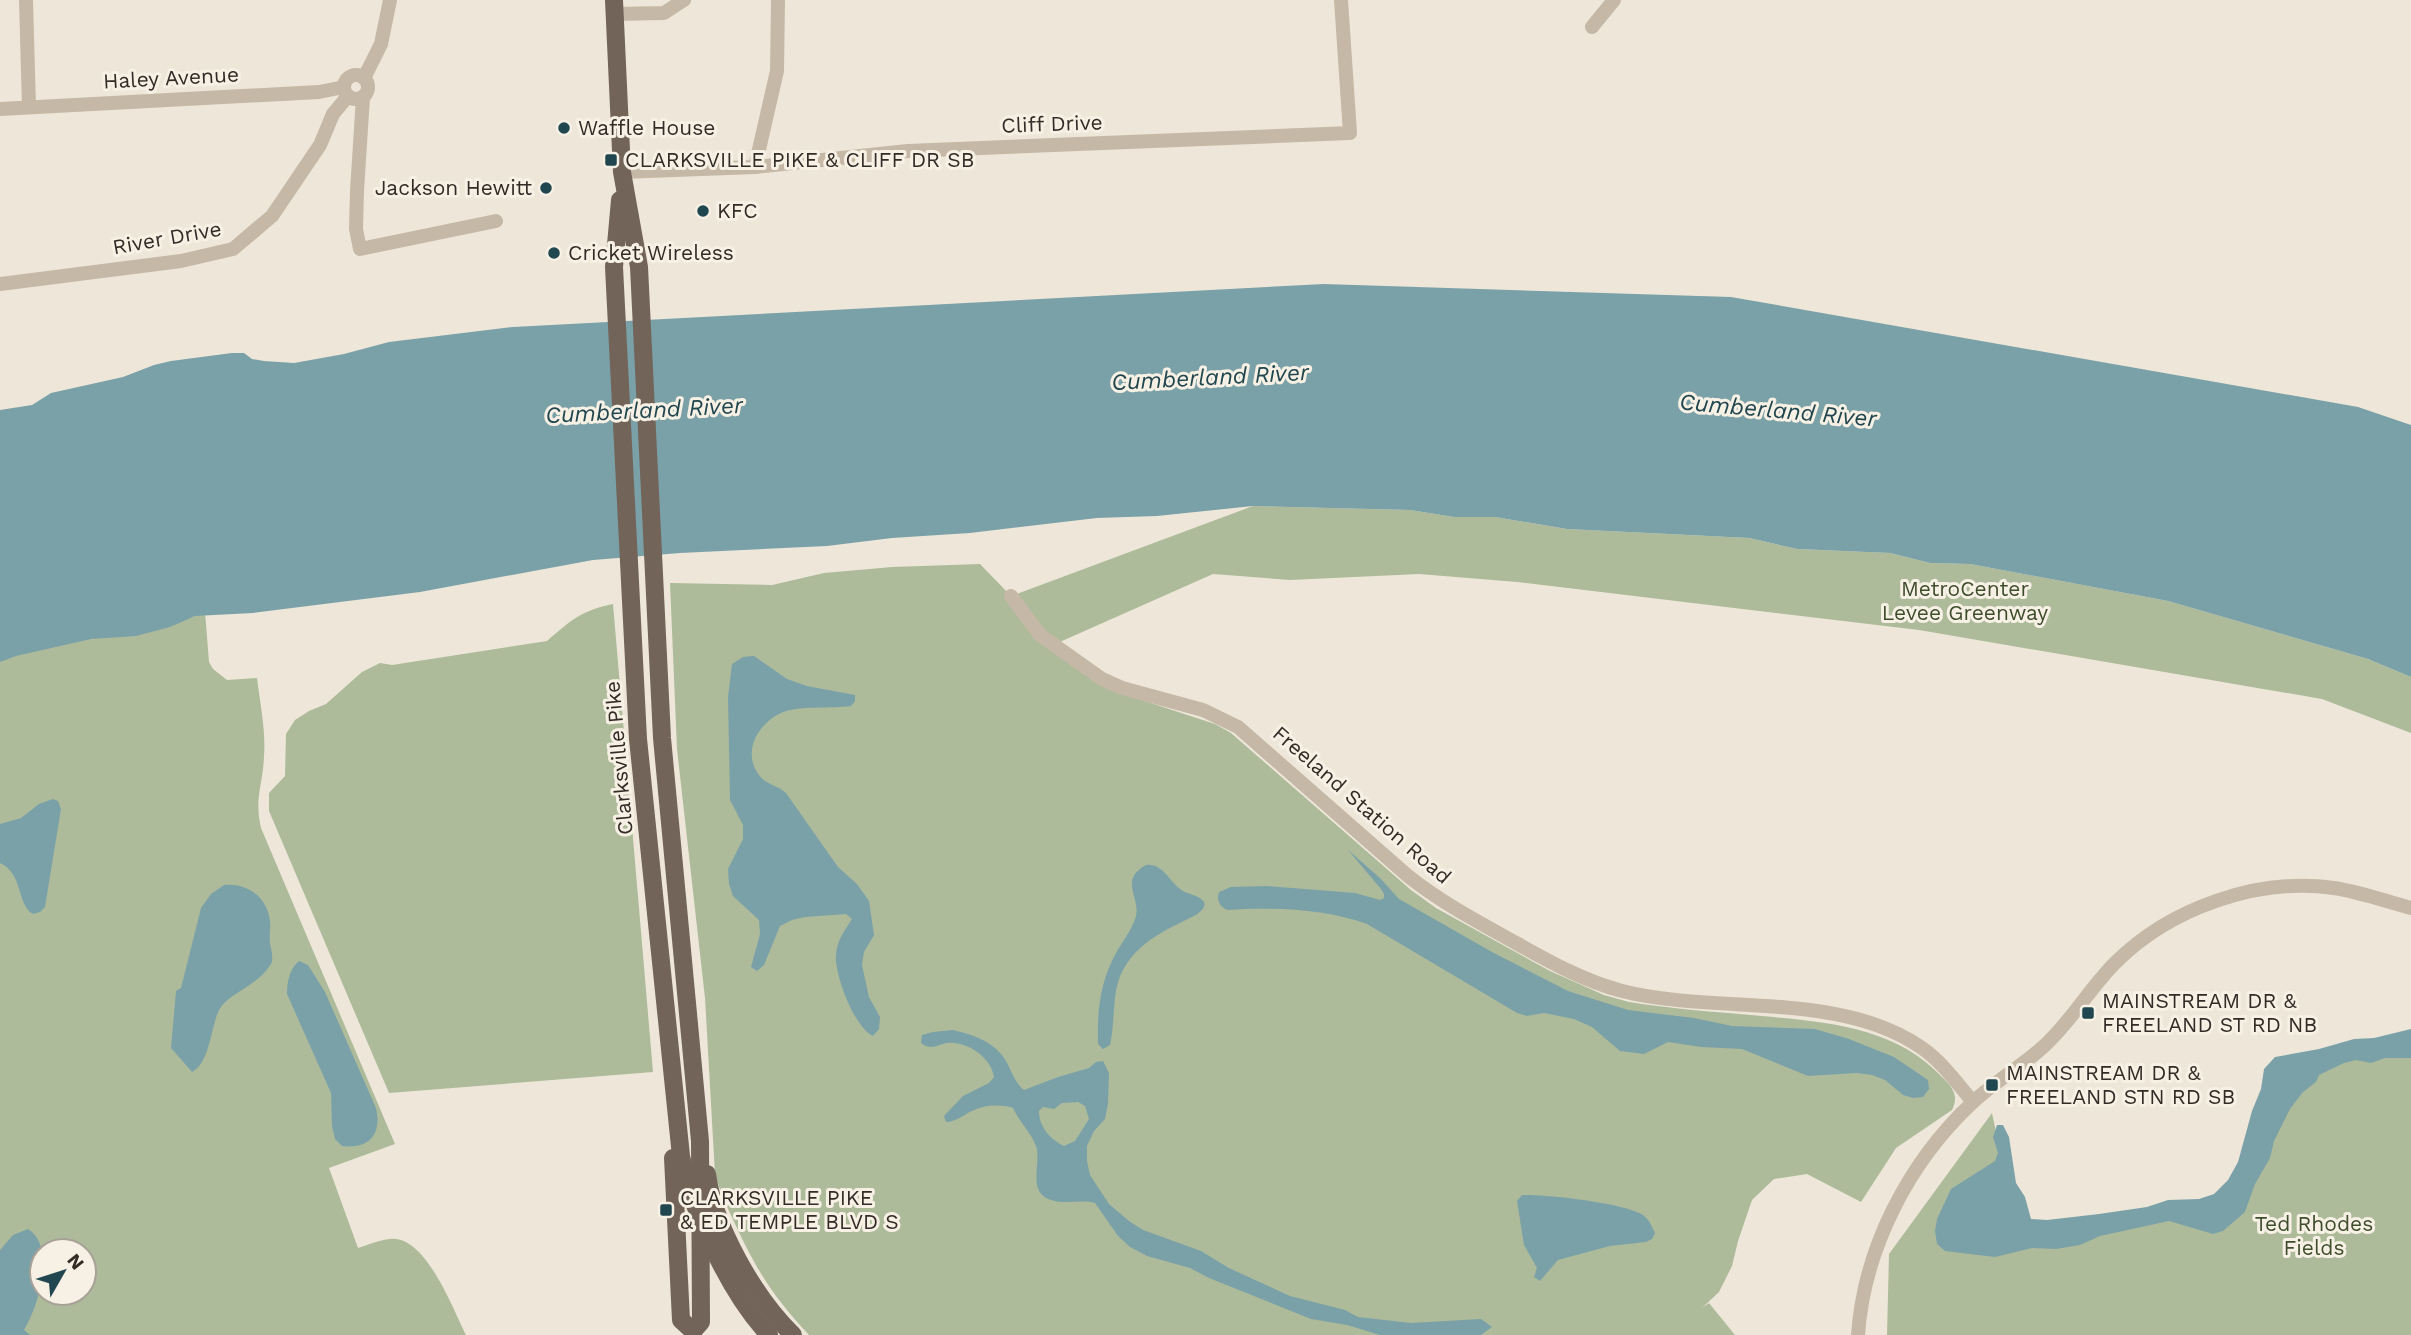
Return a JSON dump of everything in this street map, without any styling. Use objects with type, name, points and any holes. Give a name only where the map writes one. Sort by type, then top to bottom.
[{"type":"main road","name":"Clarksville Pike","points":[[614,7],[622,172],[639,267],[662,738],[700,1141],[696,1329],[681,1320],[672,1144],[679,1136],[638,739],[614,267],[622,172]]},
{"type":"main road","points":[[679,1136],[685,1175],[699,1213],[732,1285],[769,1335]]},
{"type":"main road","points":[[700,1141],[713,1199],[737,1256],[768,1308],[793,1335]]},
{"type":"street","points":[[26,0],[29,107]]},
{"type":"street","points":[[390,0],[381,44],[364,78],[368,87],[351,93],[356,229],[360,249],[496,221]]},
{"type":"street","points":[[614,7],[664,13],[684,0]]},
{"type":"street","points":[[755,167],[777,71],[778,0]]},
{"type":"street","name":"Cliff Drive","points":[[622,172],[755,167],[908,151],[1350,133],[1341,0]]},
{"type":"street","points":[[1592,27],[1614,0]]},
{"type":"street","name":"Haley Avenue","points":[[0,109],[319,92],[351,93],[345,81],[351,76],[359,75],[364,78]]},
{"type":"street","name":"River Drive","points":[[0,284],[181,261],[233,249],[272,216],[320,145],[333,114],[351,93]]},
{"type":"street","name":"Freeland Station Road","points":[[1011,596],[1040,635],[1102,679],[1122,688],[1203,710],[1238,727],[1432,895],[1549,961],[1600,984],[1645,995],[1829,1014],[1879,1026],[1922,1049],[1950,1074],[1973,1102]]},
{"type":"street","points":[[1858,1335],[1868,1276],[1892,1213],[1925,1156],[1973,1102],[2057,1034],[2104,975],[2125,954],[2154,932],[2196,909],[2240,894],[2276,888],[2310,886],[2360,894],[2411,908]]},
{"type":"green space","name":"MetroCenter Levee Greenway","points":[[1253,506],[1410,510],[1454,517],[1495,517],[1567,529],[1749,538],[1797,549],[1890,553],[1930,563],[1970,564],[2168,601],[2368,659],[2411,677],[2411,733],[2322,699],[1919,630],[1517,582],[1419,574],[1290,580],[1213,574],[1053,645],[1108,689],[1215,724],[1231,733],[1411,890],[1436,908],[1550,971],[1604,995],[1629,1002],[1811,1021],[1859,1030],[1904,1048],[1924,1061],[1952,1089],[1955,1096],[1952,1110],[1896,1148],[1861,1202],[1807,1174],[1774,1179],[1752,1200],[1732,1266],[1719,1292],[1702,1308],[1709,1303],[1735,1335],[809,1335],[776,1296],[760,1271],[730,1213],[715,1174],[705,998],[677,749],[670,583],[772,585],[824,573],[980,564],[1011,596]]},
{"type":"green space","points":[[204,599],[209,662],[213,669],[227,680],[257,678],[264,736],[259,799],[261,828],[395,1144],[329,1168],[358,1248],[390,1239],[403,1241],[415,1248],[436,1275],[466,1335],[0,1335],[0,642]]},
{"type":"green space","points":[[613,604],[653,1072],[389,1093],[269,811],[269,793],[285,776],[286,734],[295,720],[326,704],[362,672],[380,663],[392,665],[547,641],[577,617]]},
{"type":"green space","name":"Ted Rhodes Fields","points":[[2411,1043],[2411,1335],[1887,1335],[1889,1254],[1992,1113],[2016,1226],[2214,1208],[2251,1158],[2280,1071]]},
{"type":"water","name":"Cumberland River","points":[[1324,284],[1731,297],[2358,407],[2411,425],[2411,677],[2368,659],[2168,601],[1970,564],[1930,563],[1890,553],[1797,549],[1749,538],[1567,529],[1495,517],[1454,517],[1410,510],[1253,506],[1157,516],[1097,518],[827,546],[593,560],[420,592],[253,613],[195,616],[170,627],[136,636],[91,639],[0,662],[0,410],[32,405],[51,393],[123,377],[171,361],[244,353],[252,359],[294,363],[389,342],[513,327]]},
{"type":"water","points":[[754,656],[787,679],[807,686],[855,695],[851,706],[796,709],[772,718],[755,740],[752,758],[759,775],[786,793],[838,867],[857,884],[869,901],[874,935],[864,952],[862,965],[869,997],[880,1017],[879,1029],[873,1036],[866,1031],[852,1011],[838,974],[837,949],[852,919],[846,914],[805,917],[780,926],[764,965],[757,971],[751,967],[760,934],[759,920],[733,896],[729,884],[728,869],[743,839],[743,825],[730,800],[728,697],[732,664],[743,657]]},
{"type":"water","points":[[53,799],[58,801],[61,809],[45,907],[33,914],[24,903],[13,874],[0,863],[0,824],[21,818],[39,804]]},
{"type":"water","points":[[1348,850],[1399,899],[1568,991],[1628,1010],[1694,1018],[1732,1026],[1815,1029],[1894,1057],[1928,1080],[1929,1089],[1923,1097],[1913,1098],[1903,1095],[1885,1080],[1872,1075],[1857,1073],[1808,1076],[1742,1049],[1668,1042],[1644,1054],[1620,1051],[1592,1027],[1574,1019],[1544,1013],[1527,1016],[1517,1013],[1367,924],[1334,915],[1299,910],[1228,910],[1219,903],[1219,892],[1231,887],[1267,886],[1355,893],[1380,900],[1384,898],[1381,889]]},
{"type":"water","points":[[1146,865],[1158,867],[1178,888],[1201,899],[1205,905],[1196,915],[1146,943],[1127,963],[1116,991],[1110,1045],[1103,1049],[1098,1044],[1098,1032],[1103,986],[1137,912],[1133,877]]},
{"type":"water","points":[[224,885],[248,889],[265,905],[270,921],[272,962],[259,978],[223,1004],[216,1017],[203,1061],[192,1072],[171,1048],[176,991],[181,988],[201,908],[211,894]]},
{"type":"water","points":[[299,961],[308,965],[325,992],[376,1108],[375,1132],[372,1138],[360,1145],[342,1146],[335,1139],[331,1093],[287,994],[290,975]]},
{"type":"water","points":[[2411,1029],[2411,1058],[2344,1063],[2319,1075],[2316,1082],[2303,1092],[2290,1109],[2274,1141],[2270,1158],[2255,1184],[2245,1212],[2223,1231],[2213,1234],[2169,1221],[2100,1236],[2080,1245],[2056,1249],[2032,1248],[1995,1257],[1945,1251],[1937,1244],[1937,1219],[1951,1189],[1995,1161],[1998,1153],[1993,1137],[1997,1125],[2003,1125],[2009,1137],[2016,1183],[2025,1197],[2031,1219],[2047,1220],[2099,1214],[2147,1207],[2168,1200],[2199,1199],[2214,1194],[2228,1180],[2238,1162],[2261,1089],[2264,1069],[2275,1057]]},
{"type":"water","points":[[953,1030],[990,1044],[1001,1054],[1024,1090],[1103,1061],[1109,1073],[1108,1104],[1105,1119],[1094,1131],[1087,1146],[1090,1175],[1109,1204],[1143,1230],[1201,1251],[1229,1268],[1290,1296],[1345,1310],[1358,1317],[1411,1323],[1481,1319],[1492,1327],[1481,1335],[1380,1335],[1347,1325],[1311,1319],[1190,1268],[1147,1256],[1130,1247],[1118,1236],[1095,1203],[1056,1201],[1043,1196],[1037,1184],[1036,1146],[1013,1108],[982,1107],[946,1122],[944,1116],[963,1096],[989,1083],[994,1077],[988,1063],[970,1048],[955,1043],[931,1047],[921,1043],[922,1035]],"holes":[[[1078,1102],[1085,1106],[1089,1119],[1075,1141],[1064,1146],[1054,1140],[1043,1127],[1039,1111],[1043,1107],[1054,1109],[1062,1103]]]},
{"type":"water","points":[[1522,1195],[1603,1203],[1634,1211],[1649,1221],[1655,1233],[1652,1239],[1646,1242],[1610,1246],[1558,1260],[1540,1281],[1534,1277],[1537,1268],[1524,1245],[1517,1201]]},
{"type":"water","points":[[28,1229],[36,1237],[28,1237],[28,1307],[35,1307],[24,1330],[30,1335],[0,1335],[0,1250],[13,1235]]},
{"type":"place","name":"Waffle House","points":[[564,128]]},
{"type":"place","name":"CLARKSVILLE PIKE & CLIFF DR SB","points":[[611,160]]},
{"type":"place","name":"Jackson Hewitt","points":[[546,188]]},
{"type":"place","name":"KFC","points":[[703,211]]},
{"type":"place","name":"Cricket Wireless","points":[[554,253]]},
{"type":"place","name":"MAINSTREAM DR & FREELAND ST RD NB","points":[[2088,1013]]},
{"type":"place","name":"MAINSTREAM DR & FREELAND STN RD SB","points":[[1992,1085]]},
{"type":"place","name":"CLARKSVILLE PIKE & ED TEMPLE BLVD S","points":[[666,1210]]}]
